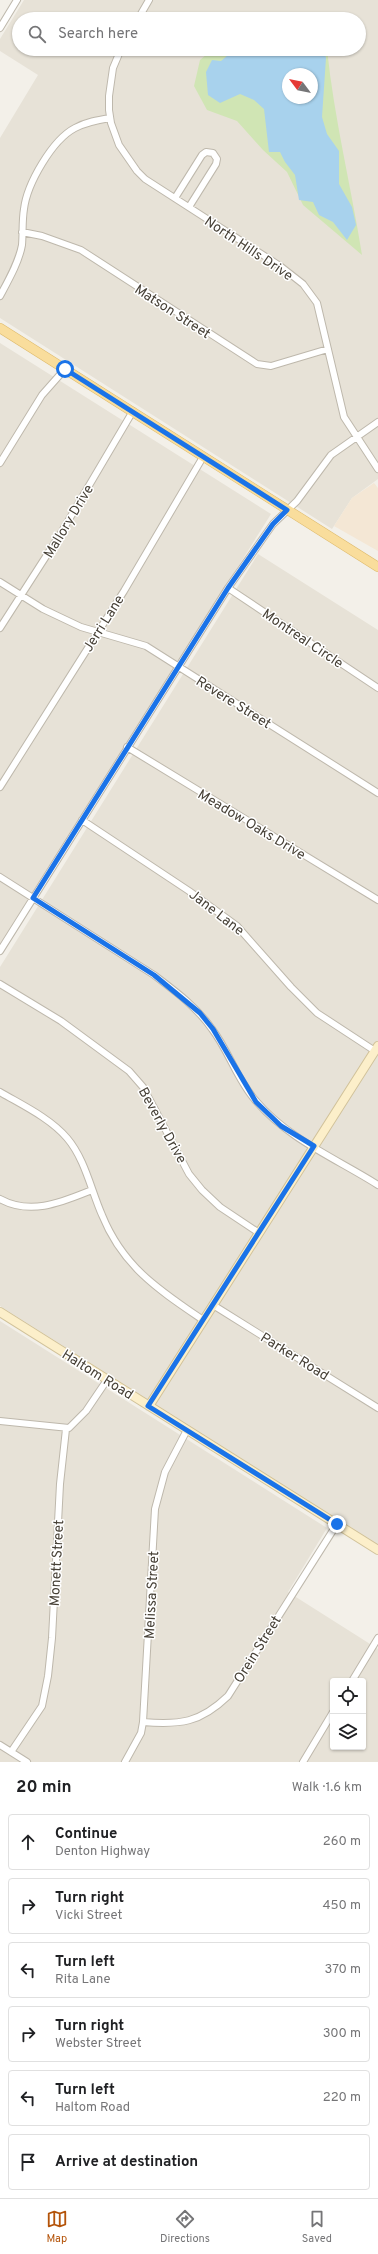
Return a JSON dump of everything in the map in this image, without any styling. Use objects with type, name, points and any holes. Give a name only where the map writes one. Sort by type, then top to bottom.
[{"type":"main road","points":[[0,328],[378,567]]},
{"type":"main road","points":[[148,1406],[376,1048]]},
{"type":"main road","name":"Haltom Road","points":[[0,1312],[378,1550]]},
{"type":"street","points":[[0,28],[17,0]]},
{"type":"street","points":[[142,12],[149,0]]},
{"type":"street","name":"North Hills Drive","points":[[119,56],[114,68],[108,96],[110,118],[119,145],[137,171],[145,179],[280,266],[302,284],[316,303],[344,417],[378,469]]},
{"type":"street","points":[[0,296],[10,279],[22,246],[24,207],[30,187],[51,151],[74,128],[86,123],[110,118]]},
{"type":"street","points":[[175,198],[202,155],[208,152],[213,153],[217,159],[216,164],[189,207]]},
{"type":"street","name":"Matson Street","points":[[22,232],[42,236],[81,250],[257,364],[271,366],[328,349]]},
{"type":"street","points":[[0,463],[42,394],[65,369]]},
{"type":"street","name":"Mallory Drive","points":[[0,628],[22,596],[133,411]]},
{"type":"street","points":[[0,951],[228,588],[273,524],[297,501],[330,455],[378,422]]},
{"type":"street","name":"Jerri Lane","points":[[0,787],[98,632],[203,457]]},
{"type":"street","name":"Revere Street","points":[[0,582],[43,609],[81,627],[146,646],[378,793]]},
{"type":"street","name":"Montreal Circle","points":[[228,588],[378,688]]},
{"type":"street","name":"Meadow Oaks Drive","points":[[127,747],[378,900]]},
{"type":"street","name":"Jane Lane","points":[[82,820],[189,890],[237,926],[316,1013],[376,1048]]},
{"type":"street","points":[[0,877],[154,975],[200,1013],[213,1029],[256,1102],[281,1126],[378,1185]]},
{"type":"street","name":"Beverly Drive","points":[[0,984],[61,1021],[129,1072],[147,1093],[189,1174],[202,1190],[220,1207],[259,1233]]},
{"type":"street","points":[[0,1092],[53,1125],[66,1137],[76,1150],[109,1231],[126,1259],[159,1290],[203,1320]]},
{"type":"street","points":[[0,1199],[16,1206],[32,1208],[54,1204],[92,1190]]},
{"type":"street","name":"Parker Road","points":[[213,1305],[378,1408]]},
{"type":"street","points":[[0,1421],[66,1428],[73,1426],[86,1412],[107,1380]]},
{"type":"street","name":"Monett Street","points":[[11,1752],[42,1706],[48,1676],[52,1638],[60,1484],[66,1428]]},
{"type":"street","name":"Melissa Street","points":[[125,1762],[141,1733],[143,1722],[155,1509],[165,1472],[187,1430]]},
{"type":"street","name":"Orein Street","points":[[143,1722],[166,1724],[188,1722],[218,1705],[228,1696],[337,1524]]},
{"type":"street","points":[[354,1678],[378,1638]]},
{"type":"street","points":[[303,1762],[332,1714]]},
{"type":"street","points":[[0,1745],[27,1762]]},
{"type":"shaded area","points":[[24,0],[378,0],[378,479],[352,498],[332,529],[0,318],[0,138],[38,75],[0,51],[0,39],[12,20],[12,56],[366,56],[366,12],[17,12]]},
{"type":"shaded area","points":[[0,343],[271,514],[0,946]]},
{"type":"shaded area","points":[[374,483],[378,488],[378,551],[334,526],[352,498]]},
{"type":"shaded area","points":[[258,554],[378,630],[378,1544],[0,1306],[0,967]]},
{"type":"shaded area","points":[[0,1321],[327,1528],[288,1592],[378,1649],[378,1762],[0,1762]]},
{"type":"green space","points":[[205,56],[328,56],[338,126],[362,255],[303,205],[287,172],[263,150],[237,121],[207,110],[194,86],[200,60]]},
{"type":"water","points":[[227,56],[325,56],[322,117],[327,134],[339,151],[339,184],[352,207],[356,225],[347,240],[333,222],[319,215],[313,202],[299,200],[295,175],[285,162],[280,152],[269,152],[264,109],[254,100],[240,94],[220,103],[208,95],[206,72],[212,60],[221,61]]},
{"type":"route","points":[[65,369],[287,510],[273,524],[228,588],[33,898],[154,975],[200,1013],[213,1029],[256,1102],[281,1126],[314,1146],[148,1406],[337,1524]]}]
